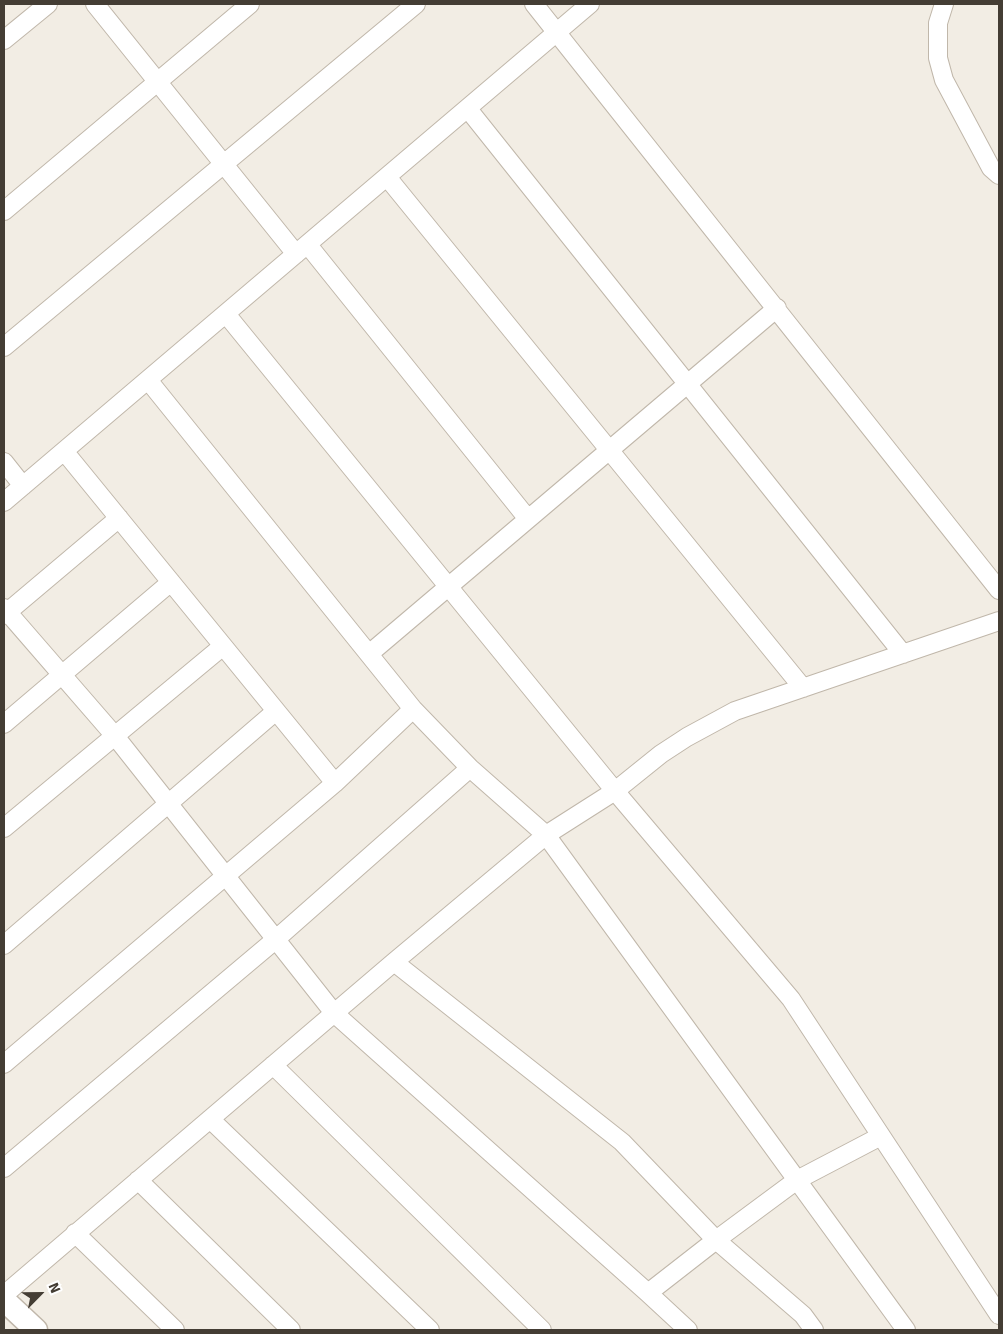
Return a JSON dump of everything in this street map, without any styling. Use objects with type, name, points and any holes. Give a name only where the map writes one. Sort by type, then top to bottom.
[{"type":"street","points":[[4,40],[48,4]]},
{"type":"street","points":[[95,4],[224,163],[302,249],[528,519]]},
{"type":"street","points":[[4,211],[250,4]]},
{"type":"street","points":[[4,347],[416,4]]},
{"type":"street","points":[[534,4],[999,590]]},
{"type":"street","points":[[4,502],[590,4]]},
{"type":"street","points":[[944,4],[938,23],[938,58],[944,80],[992,168],[999,175]]},
{"type":"street","points":[[468,109],[903,654]]},
{"type":"street","points":[[387,177],[802,688]]},
{"type":"street","points":[[369,654],[777,308]]},
{"type":"street","points":[[226,314],[614,791],[791,999],[999,1315]]},
{"type":"street","points":[[148,380],[413,709],[470,768],[546,835],[906,1330]]},
{"type":"street","points":[[64,451],[335,783]]},
{"type":"street","points":[[4,462],[24,486]]},
{"type":"street","points":[[119,518],[5,612],[115,736],[334,1013],[688,1330]]},
{"type":"street","points":[[4,724],[171,582]]},
{"type":"street","points":[[4,1295],[394,962],[546,835],[614,791],[687,736],[735,711],[999,621]]},
{"type":"street","points":[[4,828],[223,646]]},
{"type":"street","points":[[4,1064],[335,783],[413,709]]},
{"type":"street","points":[[4,945],[276,711]]},
{"type":"street","points":[[4,1168],[275,940],[470,768]]},
{"type":"street","points":[[394,962],[622,1142],[716,1240],[803,1315],[814,1330]]},
{"type":"street","points":[[273,1065],[542,1330]]},
{"type":"street","points":[[210,1119],[430,1330]]},
{"type":"street","points":[[648,1293],[797,1180],[882,1136]]},
{"type":"street","points":[[138,1180],[292,1330]]},
{"type":"street","points":[[75,1233],[175,1330]]},
{"type":"street","points":[[4,1300],[36,1330]]}]
